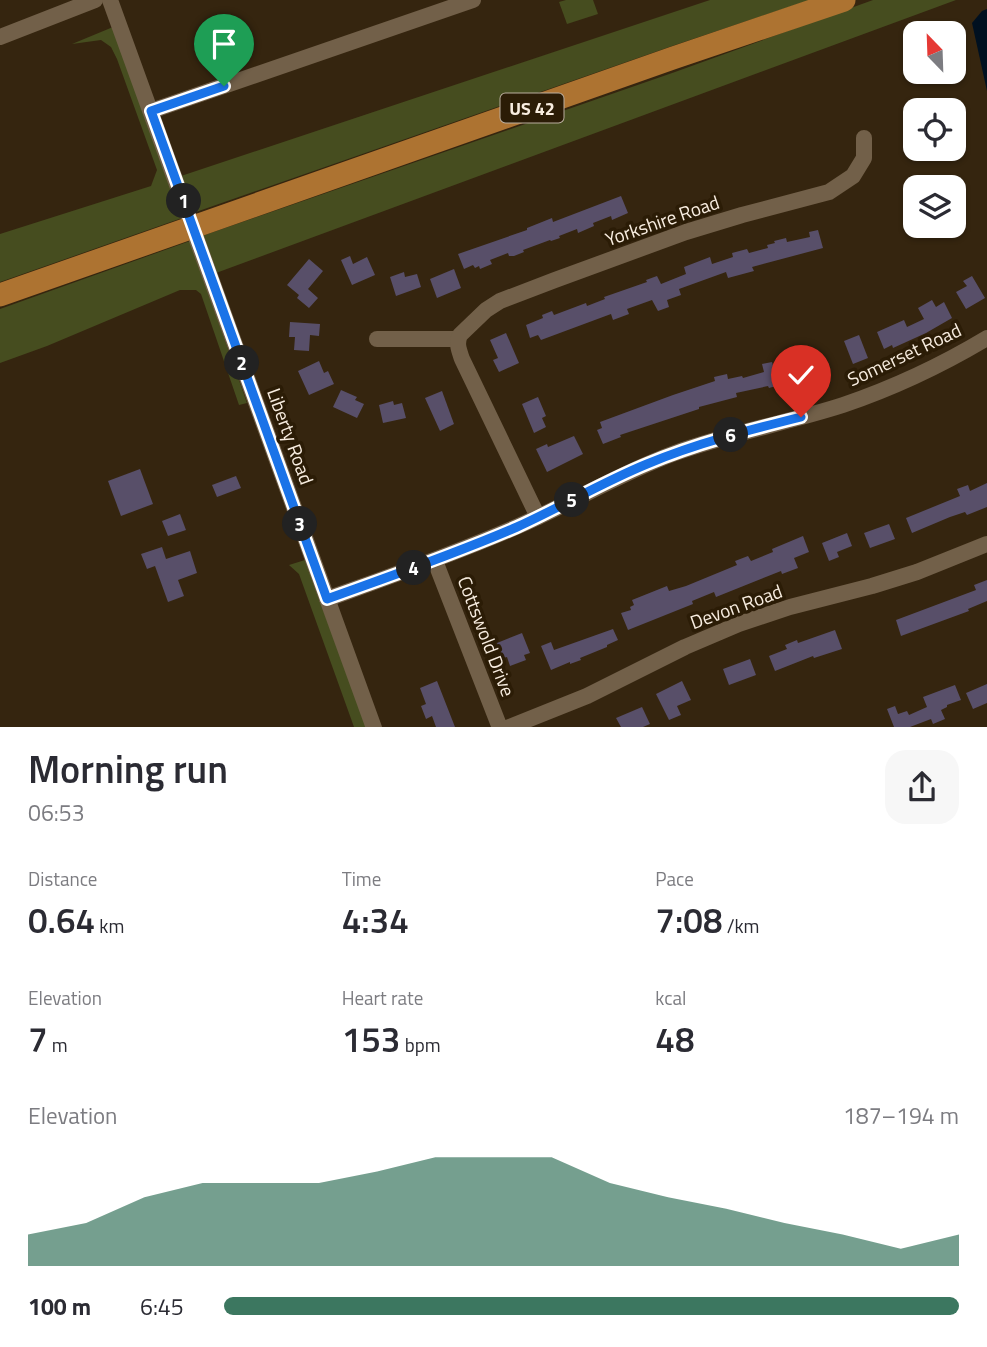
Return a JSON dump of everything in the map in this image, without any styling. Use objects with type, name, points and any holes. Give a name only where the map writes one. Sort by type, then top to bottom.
[{"type":"highway","name":"US 42","points":[[0,295],[842,0]]},
{"type":"street","points":[[0,37],[94,0]]},
{"type":"street","name":"Liberty Road","points":[[110,0],[374,727]]},
{"type":"street","points":[[151,111],[473,0]]},
{"type":"street","name":"Yorkshire Road","points":[[458,339],[486,310],[500,301],[686,232],[829,192],[853,176],[864,158],[864,138]]},
{"type":"street","name":"Somerset Road","points":[[327,599],[435,561],[676,453],[726,436],[844,404],[950,359],[987,338]]},
{"type":"street","points":[[377,339],[458,339],[462,359],[538,517]]},
{"type":"street","name":"Devon Road","points":[[507,727],[586,696],[685,647],[739,624],[917,572],[987,544]]},
{"type":"street","name":"Cottswold Drive","points":[[435,561],[500,727]]},
{"type":"green space","points":[[593,0],[598,14],[567,24],[559,2]]},
{"type":"green space","points":[[710,0],[810,0],[193,213],[181,176]]},
{"type":"green space","points":[[873,0],[956,0],[216,273],[202,236],[675,72]]},
{"type":"green space","points":[[113,27],[182,218],[0,282],[0,234],[151,186],[157,170],[111,47],[101,40],[72,44]]},
{"type":"green space","points":[[190,241],[247,403],[239,405],[201,294],[196,290],[180,290],[0,363],[0,309]]},
{"type":"green space","points":[[305,560],[366,727],[354,727],[299,574],[289,565]]},
{"type":"water","points":[[987,9],[987,91],[972,23]]},
{"type":"building","points":[[621,196],[628,213],[612,220],[611,216],[578,233],[577,229],[514,256],[509,256],[508,253],[490,260],[492,264],[480,269],[479,266],[475,268],[473,265],[464,269],[458,254],[527,230],[552,218],[553,222]]},
{"type":"building","points":[[818,230],[823,248],[752,267],[754,271],[728,278],[726,272],[679,289],[681,295],[667,300],[669,307],[658,311],[652,300],[627,309],[629,314],[613,320],[611,314],[541,340],[538,335],[530,338],[526,325],[552,311],[554,315],[586,303],[587,306],[657,276],[661,284],[686,274],[684,267],[710,257],[712,264],[733,257],[732,253],[747,249],[749,253],[768,248],[767,245],[775,243],[774,241],[786,238],[787,242],[810,237],[809,232]]},
{"type":"building","points":[[350,256],[353,264],[367,257],[375,275],[352,285],[341,260]]},
{"type":"building","points":[[309,259],[323,271],[308,289],[318,298],[309,308],[287,285]]},
{"type":"building","points":[[454,269],[461,288],[437,298],[430,279]]},
{"type":"building","points":[[404,272],[405,277],[417,274],[421,287],[396,296],[390,277]]},
{"type":"building","points":[[972,276],[985,298],[966,309],[956,292],[967,286],[963,281]]},
{"type":"building","points":[[932,300],[936,307],[944,302],[952,318],[926,333],[893,348],[892,345],[884,349],[877,332],[904,320],[907,327],[924,319],[918,308]]},
{"type":"building","points":[[290,322],[320,324],[319,336],[310,335],[309,351],[294,350],[295,337],[289,337]]},
{"type":"building","points":[[506,333],[519,363],[499,372],[493,360],[498,358],[490,340]]},
{"type":"building","points":[[859,335],[868,358],[853,364],[844,341]]},
{"type":"building","points":[[820,354],[827,372],[800,382],[777,389],[776,386],[768,386],[736,393],[737,397],[699,407],[620,435],[621,437],[603,444],[597,430],[602,428],[600,422],[715,381],[714,377],[727,374],[728,379],[743,378],[764,372],[762,364],[772,362],[774,369],[784,368]]},
{"type":"building","points":[[319,361],[324,373],[328,371],[334,384],[309,395],[298,371]]},
{"type":"building","points":[[341,390],[357,397],[355,400],[364,404],[357,418],[333,407]]},
{"type":"building","points":[[442,391],[454,424],[440,431],[425,398]]},
{"type":"building","points":[[538,397],[546,416],[542,418],[546,427],[534,433],[522,404]]},
{"type":"building","points":[[393,401],[394,405],[402,403],[406,418],[383,423],[379,405]]},
{"type":"building","points":[[574,436],[583,454],[547,472],[536,449]]},
{"type":"building","points":[[140,469],[153,504],[121,516],[108,481]]},
{"type":"building","points":[[236,476],[241,488],[217,497],[212,485]]},
{"type":"building","points":[[987,483],[987,507],[967,515],[965,512],[950,517],[912,533],[906,518],[960,496],[957,489],[968,485],[970,491]]},
{"type":"building","points":[[180,514],[186,530],[168,536],[162,521]]},
{"type":"building","points":[[889,524],[895,539],[870,548],[864,533]]},
{"type":"building","points":[[847,533],[852,546],[837,552],[839,557],[829,561],[822,543]]},
{"type":"building","points":[[803,536],[809,552],[794,558],[798,568],[782,574],[781,571],[716,597],[714,592],[692,601],[693,604],[628,630],[621,613],[631,610],[630,607],[634,605],[632,600],[667,586],[669,591],[686,586],[737,565],[735,561],[748,556],[751,561]]},
{"type":"building","points":[[162,547],[166,559],[190,551],[197,573],[178,580],[184,596],[168,602],[155,566],[147,569],[141,554]]},
{"type":"building","points":[[987,580],[987,601],[968,609],[969,611],[901,636],[896,620],[976,590],[974,585]]},
{"type":"building","points":[[613,629],[618,640],[580,658],[581,660],[551,670],[541,646],[551,642],[554,650]]},
{"type":"building","points":[[835,630],[842,649],[814,658],[813,656],[775,671],[769,656],[787,649],[785,645]]},
{"type":"building","points":[[522,633],[530,653],[524,655],[526,660],[510,666],[507,657],[503,658],[497,643]]},
{"type":"building","points":[[750,659],[756,675],[729,685],[723,669]]},
{"type":"building","points":[[437,681],[455,727],[436,727],[432,716],[426,719],[421,706],[426,704],[420,688]]},
{"type":"building","points":[[682,681],[691,700],[677,706],[681,715],[669,720],[656,694]]},
{"type":"building","points":[[987,684],[987,703],[973,709],[966,693]]},
{"type":"building","points":[[955,685],[961,700],[941,710],[945,719],[933,724],[931,719],[910,727],[894,727],[887,709],[895,706],[898,714],[907,711],[909,715],[927,707],[923,697]]},
{"type":"building","points":[[642,707],[650,724],[643,727],[621,727],[616,718]]},
{"type":"route","points":[[224,86],[151,111],[327,599],[447,556],[518,526],[646,464],[726,436],[801,417]]}]
